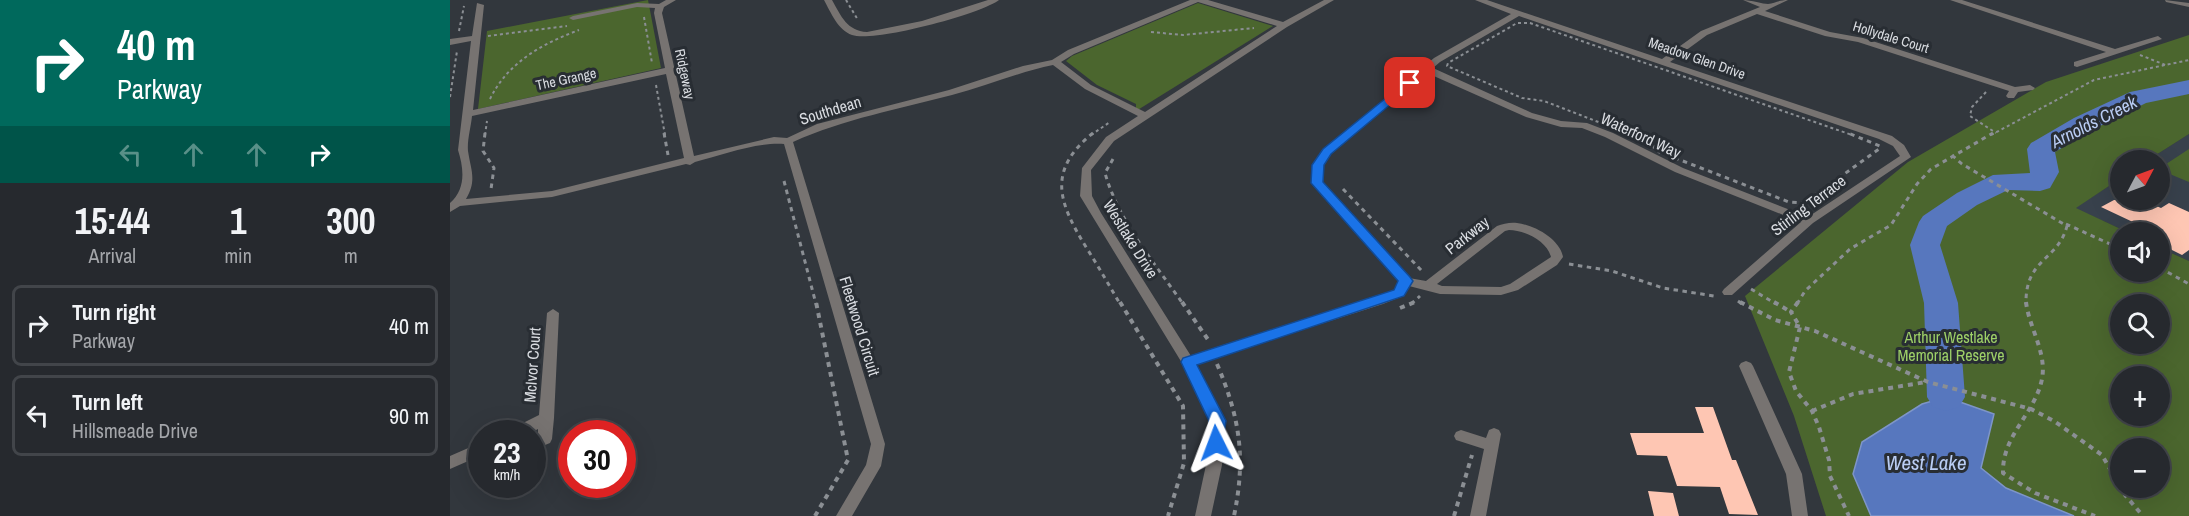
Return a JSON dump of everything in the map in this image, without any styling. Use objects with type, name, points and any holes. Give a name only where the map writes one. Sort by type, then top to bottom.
[{"type":"street","points":[[574,21],[637,5],[660,6],[672,0]]},
{"type":"street","points":[[828,0],[846,29],[859,35],[891,31],[995,0]]},
{"type":"street","points":[[1198,0],[1284,26]]},
{"type":"street","name":"Southdean","points":[[454,206],[552,195],[688,157],[774,140],[788,141],[821,126],[952,92],[1026,68],[1055,62],[1061,56],[1198,0]]},
{"type":"street","name":"Westlake Drive","points":[[1284,26],[1292,15],[1315,0]]},
{"type":"street","name":"Westlake Drive","points":[[1203,516],[1214,465],[1218,421],[1188,362],[1086,196],[1086,170],[1110,139],[1143,115],[1284,26],[1330,0]]},
{"type":"street","name":"Meadow Glen Drive","points":[[1479,0],[1665,61],[1872,133],[1894,141],[1903,148]]},
{"type":"street","name":"Hollydale Court","points":[[1747,0],[1828,34],[1860,40],[2012,94],[2030,88]]},
{"type":"street","points":[[1665,61],[1704,33],[1784,0]]},
{"type":"street","points":[[1954,0],[2112,51]]},
{"type":"street","points":[[2169,0],[2189,5]]},
{"type":"street","points":[[454,206],[467,188],[470,168],[463,150],[480,5]]},
{"type":"street","name":"Ridgeway","points":[[660,6],[658,13],[688,157]]},
{"type":"street","points":[[1518,13],[1437,60],[1327,152],[1318,165],[1317,183],[1406,281],[1440,290],[1502,291],[1514,287],[1553,262]]},
{"type":"street","points":[[454,42],[475,38]]},
{"type":"street","points":[[2077,64],[2112,51],[2158,39]]},
{"type":"street","points":[[1055,62],[1088,87],[1143,115]]},
{"type":"street","name":"Waterford Way","points":[[1427,69],[1529,115],[1561,124],[1583,125],[1608,135],[1679,170],[1809,222]]},
{"type":"street","name":"The Grange","points":[[467,114],[489,112],[671,70]]},
{"type":"street","name":"Fleetwood Circuit","points":[[788,141],[878,444],[873,466],[844,516]]},
{"type":"street","name":"Stirling Terrace","points":[[1726,296],[1809,222],[1906,157],[1903,148]]},
{"type":"street","name":"Parkway","points":[[1428,285],[1501,228],[1509,226],[1530,230],[1548,243],[1556,251],[1557,257],[1553,262]]},
{"type":"street","points":[[1188,362],[1379,301],[1399,293],[1406,281]]},
{"type":"street","name":"McIvor Court","points":[[546,429],[554,313]]},
{"type":"street","points":[[1746,366],[1794,474],[1800,516]]},
{"type":"street","name":"McIvor Court","points":[[539,420],[547,418]]},
{"type":"street","points":[[1461,436],[1487,440],[1478,516]]},
{"type":"street","points":[[450,463],[468,450]]},
{"type":"path","points":[[450,98],[454,42],[464,6]]},
{"type":"path","points":[[475,38],[574,21]]},
{"type":"path","points":[[1517,23],[1530,24],[1642,61],[1871,141],[1880,146],[1879,149],[1804,203],[1789,202],[1657,151],[1649,141],[1544,100],[1522,98],[1447,66],[1517,23]]},
{"type":"path","points":[[498,189],[490,189],[496,173],[494,160],[483,151],[490,96],[512,67],[538,48],[579,30]]},
{"type":"path","points":[[1183,35],[1248,31],[1247,34]]},
{"type":"path","points":[[1791,312],[1805,291],[1850,249],[1891,225],[1917,184],[1931,169],[1952,155],[2102,76],[2169,67],[2189,60]]},
{"type":"path","points":[[1130,107],[1084,140],[1062,173],[1062,198],[1066,216],[1183,406],[1185,463],[1168,516]]},
{"type":"path","points":[[1116,153],[1105,173],[1111,194],[1126,223],[1188,308],[1210,344],[1233,400],[1240,444],[1241,486],[1234,516]]},
{"type":"path","points":[[1952,155],[1962,164],[2064,223],[2110,244]]},
{"type":"path","points":[[668,156],[688,157]]},
{"type":"path","points":[[783,181],[816,303],[849,460],[815,516]]},
{"type":"path","points":[[2064,223],[2067,230],[2030,276],[2025,294],[2024,304],[2043,360],[2042,382],[2031,409],[2021,419],[2001,459],[2003,473],[2013,482],[2070,508],[2095,516]]},
{"type":"path","points":[[1553,262],[1612,271],[1663,288],[1726,296],[1799,330],[1815,331],[1928,382],[2031,409],[2054,421],[2102,455],[2125,495],[2143,516]]},
{"type":"path","points":[[2170,274],[2189,284]]},
{"type":"path","points":[[1739,282],[1796,316],[1799,330],[1789,372],[1796,391],[1812,411],[1829,460],[1830,476],[1849,516]]},
{"type":"path","points":[[1812,411],[1855,392],[1880,386],[1928,382]]},
{"type":"path","points":[[1454,516],[1487,440]]},
{"type":"shaded area","points":[[2189,134],[2189,261],[2170,252],[2170,222],[2110,222],[2110,224],[2075,208],[2110,185],[2110,210],[2170,210],[2170,150],[2164,150]]},
{"type":"green space","points":[[648,0],[661,68],[478,109],[487,31]]},
{"type":"green space","points":[[1198,3],[1273,26],[1136,111],[1136,104],[1097,85],[1066,61],[1072,56]]},
{"type":"green space","name":"Arthur Westlake Memorial Reserve","points":[[2189,35],[2189,134],[2164,150],[2110,150],[2110,185],[2076,208],[2110,224],[2110,282],[2170,282],[2170,252],[2189,261],[2189,516],[1826,516],[1794,416],[1745,296],[1908,162],[2046,82]]},
{"type":"green space","points":[[2189,149],[2189,182],[2170,174],[2170,161]]},
{"type":"water","name":"West Lake","points":[[1946,397],[1994,414],[1981,468],[2006,488],[2074,516],[1871,516],[1853,474],[1862,442],[1922,404]]},
{"type":"building","points":[[2110,202],[2110,210],[2170,210],[2170,203],[2189,212],[2189,250],[2182,255],[2170,249],[2170,222],[2133,222],[2101,207]]},
{"type":"building","points":[[1695,407],[1713,407],[1732,460],[1736,460],[1758,515],[1729,514],[1720,487],[1677,486],[1667,456],[1637,455],[1630,433],[1704,433]]},
{"type":"building","points":[[1648,491],[1673,493],[1679,516],[1654,516]]},
{"type":"waterway","name":"Arnolds Creek","points":[[1946,397],[1946,358],[1941,303],[1925,245],[1934,222],[1967,199],[2003,181],[2040,182],[2045,172],[2041,149],[2083,124],[2139,97],[2189,87]]},
{"type":"route","points":[[1216,443],[1218,421],[1188,362],[1379,301],[1399,293],[1406,281],[1317,183],[1318,165],[1327,152],[1410,83]]}]
